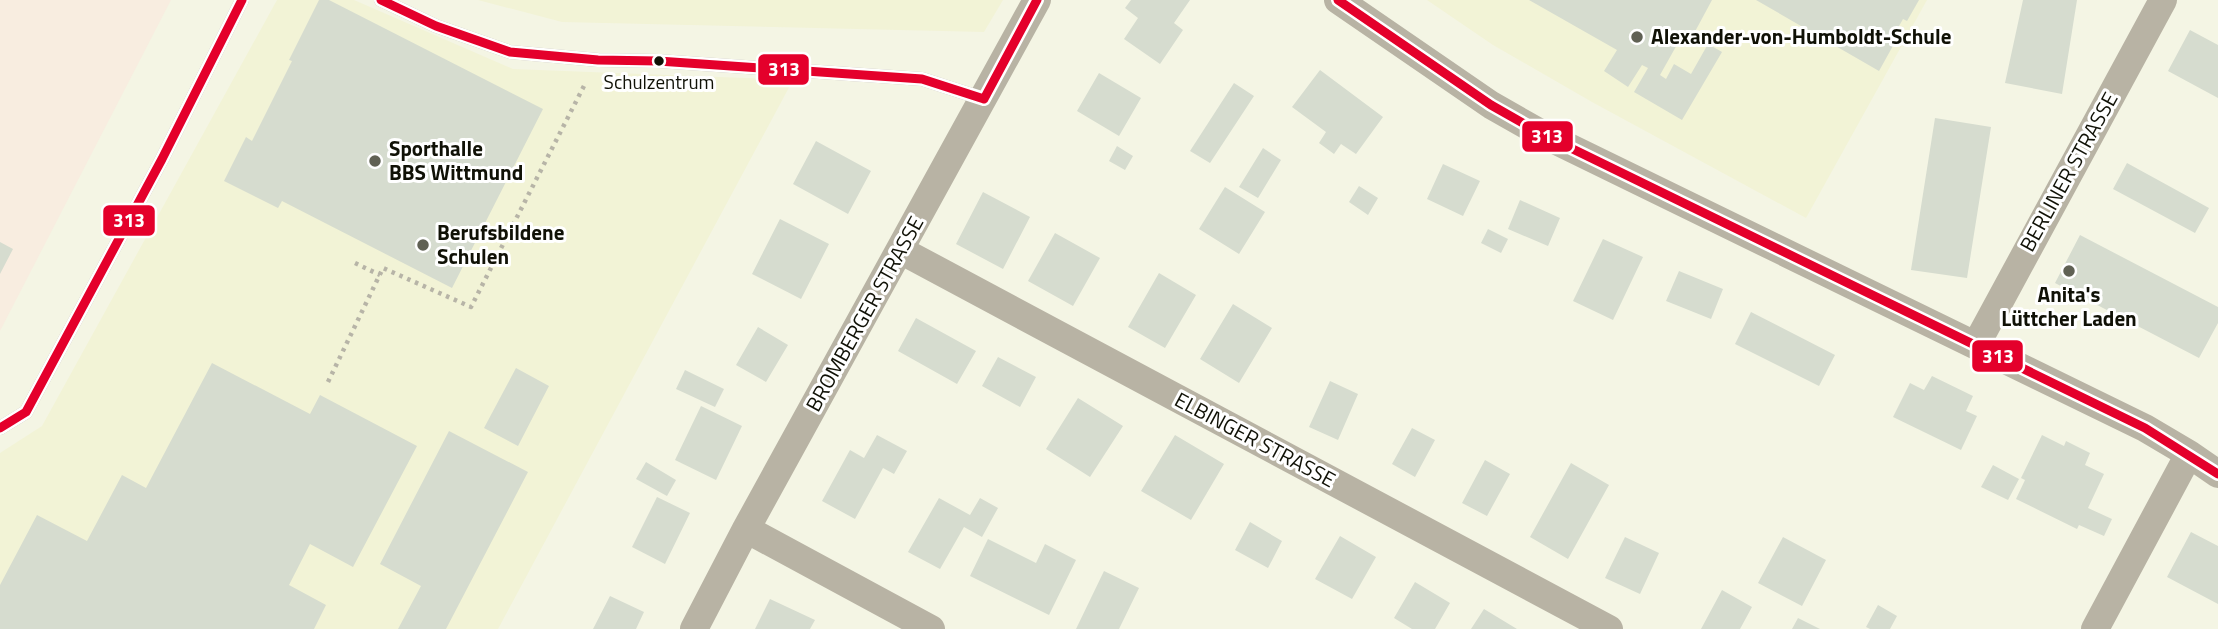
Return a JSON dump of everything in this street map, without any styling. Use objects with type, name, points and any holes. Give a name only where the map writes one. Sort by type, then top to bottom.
[{"type":"street","name":"BROMBERGER STRASSE","points":[[694,629],[746,529],[1037,0]]},
{"type":"street","points":[[1338,0],[1491,105],[1542,134],[2145,428],[2218,474]]},
{"type":"street","name":"BERLINER STRASSE","points":[[1976,345],[2163,0]]},
{"type":"street","name":"ELBINGER STRASSE","points":[[900,250],[1609,629]]},
{"type":"street","points":[[2095,629],[2189,454]]},
{"type":"street","points":[[746,529],[931,629]]},
{"type":"lane","points":[[0,428],[26,412],[162,159],[242,0]]},
{"type":"lane","points":[[381,0],[436,26],[510,52],[598,60],[658,61],[922,79],[984,99]]},
{"type":"path","points":[[328,382],[383,268],[471,306],[598,60]]},
{"type":"path","points":[[355,263],[380,275]]},
{"type":"shaded area","points":[[0,0],[171,0],[0,331]]},
{"type":"shaded area","name":"Berufsbildene Schulen","points":[[277,0],[354,0],[513,69],[793,80],[498,629],[0,629],[0,453],[42,426]]},
{"type":"shaded area","points":[[478,0],[1003,0],[984,32],[562,22]]},
{"type":"shaded area","points":[[1427,0],[1927,0],[1806,218],[1592,102],[1493,45]]},
{"type":"building","name":"Sporthalle BBS Wittmund","points":[[319,0],[329,0],[543,109],[452,288],[282,201],[278,208],[224,181],[246,137],[252,141]]},
{"type":"building","points":[[1131,0],[1190,0],[1174,23],[1183,30],[1160,64],[1124,39],[1138,18],[1125,8]]},
{"type":"building","name":"Alexander-von-Humboldt-Schule","points":[[1529,0],[1712,0],[1691,39],[1683,34],[1660,75],[1666,79],[1674,64],[1691,74],[1708,44],[1722,52],[1682,120],[1634,92],[1648,68],[1642,65],[1628,87],[1604,71],[1617,50]]},
{"type":"building","name":"Alexander-von-Humboldt-Schule","points":[[1756,0],[1919,0],[1907,21],[1903,19],[1895,33],[1899,35],[1879,71]]},
{"type":"building","points":[[2023,0],[2077,0],[2062,94],[2005,83]]},
{"type":"building","points":[[2190,30],[2218,45],[2218,98],[2168,71]]},
{"type":"building","points":[[1320,70],[1383,117],[1356,154],[1341,144],[1334,154],[1319,143],[1326,132],[1292,107]]},
{"type":"building","points":[[1099,73],[1141,98],[1119,136],[1077,111]]},
{"type":"building","points":[[1234,83],[1254,96],[1210,163],[1190,151]]},
{"type":"building","points":[[1935,118],[1991,127],[1967,278],[1911,270]]},
{"type":"building","points":[[816,141],[871,171],[848,214],[793,184]]},
{"type":"building","points":[[1117,146],[1133,156],[1125,170],[1109,161]]},
{"type":"building","points":[[1263,148],[1281,160],[1258,198],[1239,187]]},
{"type":"building","points":[[2127,163],[2209,208],[2195,233],[2113,189]]},
{"type":"building","points":[[1443,164],[1480,181],[1463,216],[1427,199]]},
{"type":"building","points":[[1359,186],[1378,198],[1368,215],[1349,202]]},
{"type":"building","points":[[1225,187],[1265,212],[1239,254],[1199,229]]},
{"type":"building","points":[[983,192],[1030,217],[1003,269],[956,244]]},
{"type":"building","points":[[1520,200],[1560,218],[1548,246],[1508,229]]},
{"type":"building","points":[[780,219],[829,244],[801,299],[752,274]]},
{"type":"building","points":[[1488,229],[1508,239],[1501,253],[1481,243]]},
{"type":"building","points":[[1055,233],[1100,258],[1073,306],[1028,281]]},
{"type":"building","points":[[2080,235],[2218,307],[2218,323],[2199,358],[2055,283]]},
{"type":"building","points":[[1603,239],[1643,257],[1613,320],[1573,301]]},
{"type":"building","points":[[0,242],[13,249],[0,274]]},
{"type":"building","points":[[1679,271],[1723,289],[1711,319],[1666,301]]},
{"type":"building","points":[[1159,273],[1196,295],[1165,348],[1128,327]]},
{"type":"building","points":[[1233,304],[1272,328],[1239,383],[1200,359]]},
{"type":"building","points":[[1751,312],[1835,355],[1819,386],[1735,344]]},
{"type":"building","points":[[916,318],[976,351],[957,384],[898,351]]},
{"type":"building","points":[[758,327],[788,345],[766,382],[736,365]]},
{"type":"building","points":[[998,357],[1036,377],[1020,407],[982,386]]},
{"type":"building","points":[[212,363],[310,414],[320,395],[417,446],[353,567],[310,544],[289,585],[326,605],[314,629],[0,629],[0,585],[37,515],[87,541],[122,475],[146,488]]},
{"type":"building","points":[[516,368],[549,386],[518,446],[484,428]]},
{"type":"building","points":[[685,370],[724,389],[715,407],[676,389]]},
{"type":"building","points":[[1932,376],[1973,396],[1966,411],[1977,416],[1961,450],[1893,417],[1910,383],[1924,390]]},
{"type":"building","points":[[1330,381],[1358,394],[1338,440],[1309,427]]},
{"type":"building","points":[[1078,398],[1123,426],[1090,477],[1046,449]]},
{"type":"building","points":[[701,406],[742,426],[716,480],[675,460]]},
{"type":"building","points":[[1412,428],[1435,440],[1415,477],[1392,464]]},
{"type":"building","points":[[449,431],[528,472],[446,629],[398,629],[421,586],[380,564]]},
{"type":"building","points":[[877,435],[907,451],[894,474],[883,468],[855,519],[822,501],[850,450],[864,458]]},
{"type":"building","points":[[1175,435],[1224,464],[1191,520],[1141,491]]},
{"type":"building","points":[[2042,435],[2064,446],[2066,441],[2090,453],[2085,465],[2104,474],[2088,508],[2112,519],[2104,536],[2079,525],[2077,529],[2016,499],[2025,480],[2021,478]]},
{"type":"building","points":[[1485,460],[1510,474],[1487,516],[1462,503]]},
{"type":"building","points":[[646,462],[676,480],[667,496],[636,479]]},
{"type":"building","points":[[1571,463],[1609,485],[1568,559],[1530,537]]},
{"type":"building","points":[[1993,465],[2019,479],[2008,500],[1981,487]]},
{"type":"building","points":[[657,497],[690,513],[665,564],[632,547]]},
{"type":"building","points":[[939,498],[970,515],[980,498],[998,508],[982,537],[964,527],[940,569],[908,552]]},
{"type":"building","points":[[1250,522],[1282,541],[1268,568],[1235,550]]},
{"type":"building","points":[[2191,532],[2218,546],[2218,604],[2167,577]]},
{"type":"building","points":[[1340,536],[1376,557],[1352,599],[1315,579]]},
{"type":"building","points":[[1625,537],[1659,553],[1640,594],[1605,578]]},
{"type":"building","points":[[1783,537],[1826,560],[1802,606],[1758,583]]},
{"type":"building","points":[[988,539],[1036,563],[1045,544],[1076,560],[1049,615],[970,576]]},
{"type":"building","points":[[1104,571],[1139,588],[1119,629],[1076,629]]},
{"type":"building","points":[[1415,582],[1450,603],[1435,629],[1412,629],[1394,618]]},
{"type":"building","points":[[1722,590],[1752,607],[1740,629],[1701,629]]},
{"type":"building","points":[[610,596],[644,612],[636,629],[593,629]]},
{"type":"building","points":[[770,599],[815,620],[810,629],[755,629]]},
{"type":"building","points":[[1878,605],[1897,616],[1890,629],[1866,627]]},
{"type":"building","points":[[1484,609],[1517,629],[1471,629]]},
{"type":"building","points":[[1798,618],[1820,629],[1792,629]]},
{"type":"transit line","name":"313","points":[[0,428],[26,412],[162,159],[242,0]]},
{"type":"transit line","name":"313","points":[[381,0],[436,26],[510,52],[598,60],[658,61],[922,79],[984,99]]},
{"type":"transit line","name":"313","points":[[984,99],[1037,0]]},
{"type":"transit line","name":"313","points":[[1338,0],[1491,105],[1542,134],[2145,428],[2218,474]]},
{"type":"place","name":"Alexander-von-Humboldt-Schule","points":[[1637,37]]},
{"type":"place","name":"Schulzentrum","points":[[659,61]]},
{"type":"place","name":"Sporthalle BBS Wittmund","points":[[375,161]]},
{"type":"place","name":"Berufsbildene Schulen","points":[[423,245]]},
{"type":"place","name":"Anita's Lüttcher Laden","points":[[2069,271]]}]
